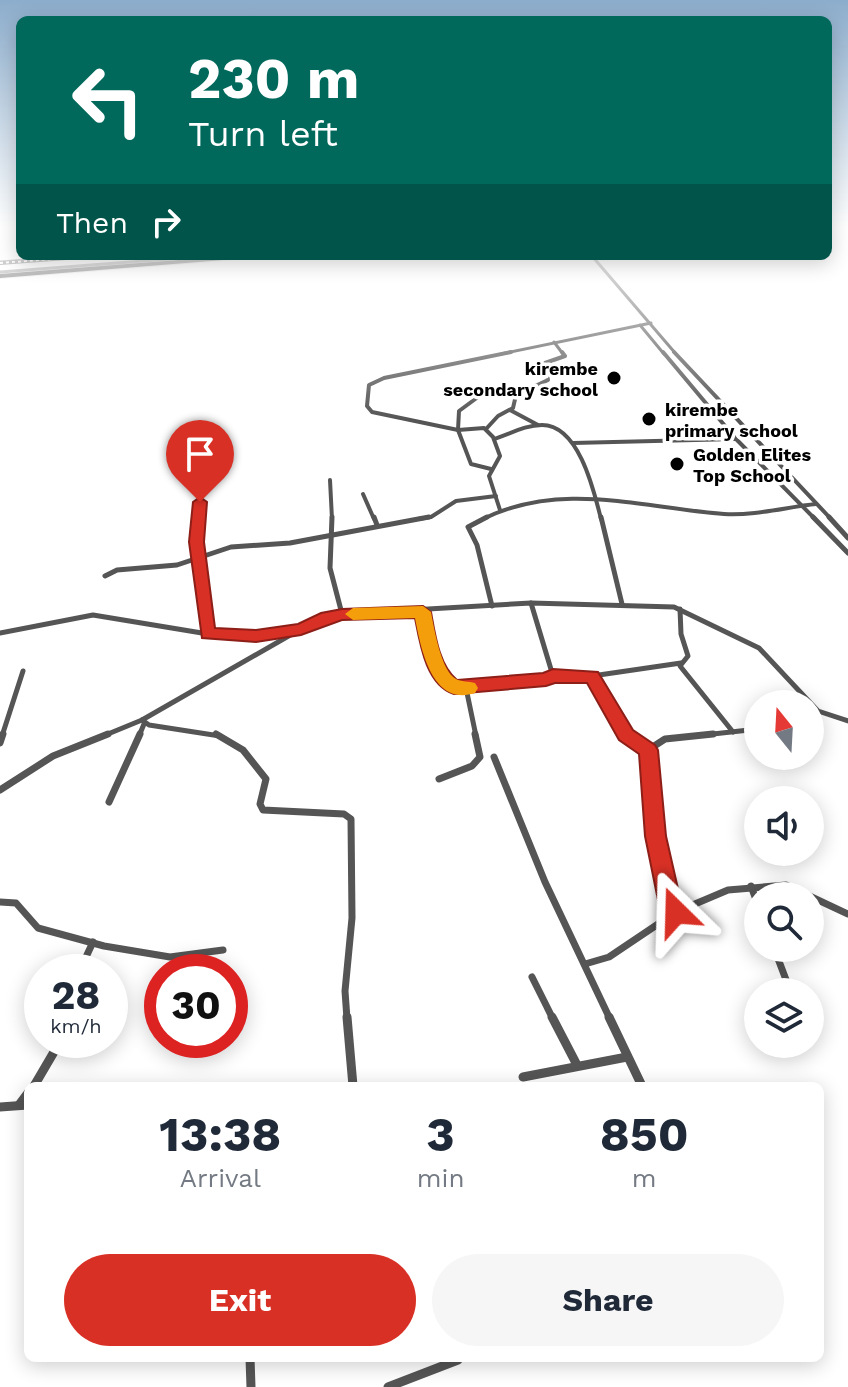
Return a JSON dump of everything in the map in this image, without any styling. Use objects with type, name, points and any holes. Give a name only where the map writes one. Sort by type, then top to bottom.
[{"type":"street","points":[[623,291],[698,379],[848,538]]},
{"type":"street","points":[[554,342],[565,358],[545,363],[548,380],[516,395],[516,404],[486,429],[458,430],[372,412],[367,406],[367,389],[384,378],[554,342],[651,323]]},
{"type":"street","points":[[640,325],[736,439],[848,553]]},
{"type":"street","points":[[684,380],[698,379]]},
{"type":"street","points":[[478,397],[459,411],[458,430],[471,464],[491,469]]},
{"type":"street","points":[[510,410],[539,425],[560,428],[573,443],[595,499],[622,604]]},
{"type":"street","points":[[494,439],[539,425]]},
{"type":"street","points":[[486,429],[494,439],[500,456],[489,476],[500,510]]},
{"type":"street","points":[[573,443],[736,439]]},
{"type":"street","points":[[330,480],[330,568],[342,614]]},
{"type":"street","points":[[201,487],[196,542],[208,634]]},
{"type":"street","points":[[363,494],[377,525]]},
{"type":"street","points":[[105,576],[117,570],[177,565],[231,547],[290,543],[431,517],[456,501],[496,496]]},
{"type":"street","points":[[492,606],[477,545],[468,527],[500,510],[537,500],[647,502],[720,514],[816,504]]},
{"type":"street","points":[[531,603],[553,676]]},
{"type":"street","points":[[0,790],[53,756],[143,722],[301,629],[342,614],[423,612],[531,603],[622,604],[680,609],[759,648],[798,690]]},
{"type":"street","points":[[423,612],[429,644],[443,679],[454,687],[466,688],[546,680],[553,676],[592,676],[681,663],[688,656],[681,634],[680,609]]},
{"type":"street","points":[[0,633],[93,615],[208,634],[256,636],[301,629]]},
{"type":"street","points":[[681,663],[681,668],[733,732]]},
{"type":"street","points":[[0,743],[23,671]]},
{"type":"street","points":[[592,676],[626,735],[648,750]]},
{"type":"street","points":[[439,779],[472,766],[480,757],[466,688]]},
{"type":"street","points":[[824,713],[848,721]]},
{"type":"street","points":[[109,802],[143,722]]},
{"type":"street","points":[[143,722],[198,730],[233,742],[266,779],[260,804],[263,810],[344,814],[351,819],[352,918],[345,991],[353,1082]]},
{"type":"street","points":[[648,750],[665,739],[744,731]]},
{"type":"street","points":[[648,750],[656,836],[672,915]]},
{"type":"street","points":[[494,757],[526,840],[640,1082]]},
{"type":"street","points":[[585,964],[609,957],[702,899],[744,888]]},
{"type":"street","points":[[0,902],[16,903],[38,928],[93,942],[170,957],[223,950]]},
{"type":"street","points":[[824,902],[848,914]]},
{"type":"street","points":[[87,954],[93,942]]},
{"type":"street","points":[[532,977],[577,1065]]},
{"type":"street","points":[[523,1077],[627,1057]]},
{"type":"street","points":[[36,1082],[50,1058]]},
{"type":"street","points":[[0,1107],[23,1105]]},
{"type":"street","points":[[250,1362],[251,1387]]},
{"type":"street","points":[[388,1387],[453,1362]]},
{"type":"slow traffic","points":[[353,614],[423,612],[423,624],[443,679],[454,687],[469,688]]},
{"type":"place","name":"kirembe secondary school","points":[[614,378]]},
{"type":"place","name":"kirembe primary school","points":[[649,419]]},
{"type":"place","name":"Golden Elites Top School","points":[[677,464]]},
{"type":"route","points":[[200,502],[196,542],[208,634],[256,636],[301,629],[313,622],[342,614],[423,612],[423,624],[443,679],[454,687],[546,680],[553,676],[592,676],[626,735],[648,750],[656,836],[672,915],[676,912]]}]
